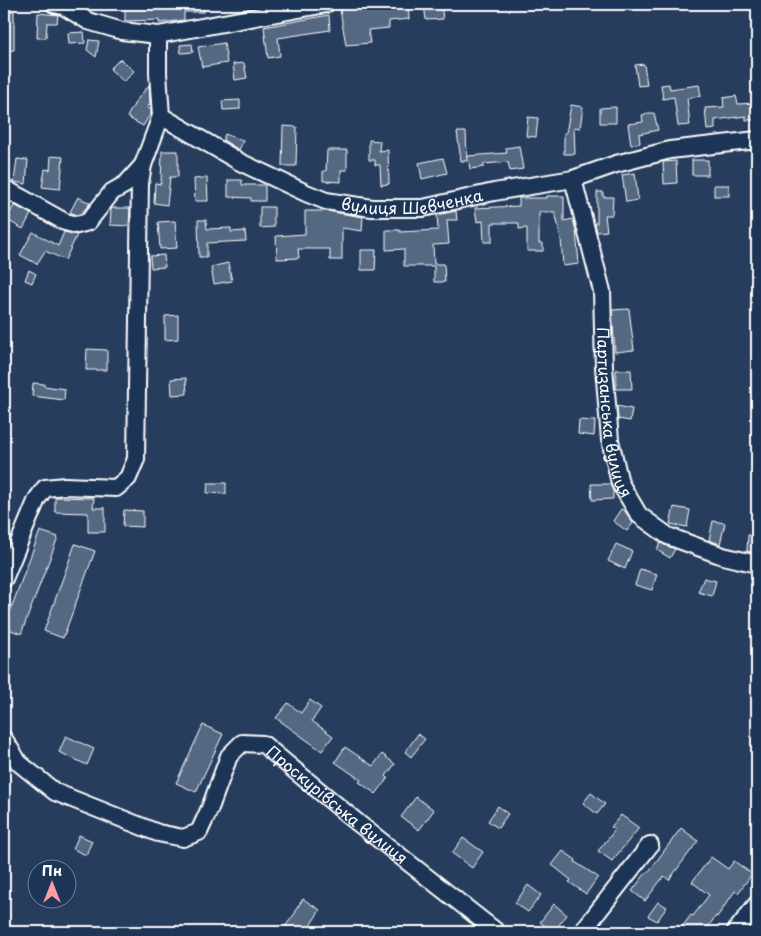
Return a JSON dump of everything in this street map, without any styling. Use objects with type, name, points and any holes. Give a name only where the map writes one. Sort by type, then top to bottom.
[{"type":"street","points":[[60,4],[88,21],[122,31],[158,35],[326,4]]},
{"type":"street","points":[[4,579],[36,499],[45,488],[65,486],[116,488],[128,478],[136,459],[140,183],[143,165],[161,116],[158,35]]},
{"type":"street","name":"вулиця Шевченка","points":[[161,116],[240,162],[306,193],[326,201],[372,208],[423,208],[494,192],[573,178],[616,164],[670,150],[757,140]]},
{"type":"street","points":[[4,188],[65,222],[77,225],[88,222],[112,192],[126,184],[143,165]]},
{"type":"street","name":"Партизанська вулиця","points":[[573,178],[602,291],[604,367],[610,440],[620,483],[639,515],[668,536],[723,556],[757,564]]},
{"type":"street","name":"Проскурівська вулиця","points":[[4,739],[20,763],[55,792],[158,833],[182,838],[198,832],[210,808],[229,756],[242,743],[263,744],[358,823],[497,932]]},
{"type":"street","points":[[582,932],[650,845]]},
{"type":"street","points":[[735,932],[757,904]]},
{"type":"building","points":[[125,4],[134,4],[134,7],[156,4],[204,4],[204,12],[184,12],[184,20],[159,23],[159,20],[125,21]]},
{"type":"building","points":[[396,4],[408,4],[409,19],[389,21],[389,28],[368,30],[370,43],[346,45],[340,10],[368,6],[368,8],[396,6]]},
{"type":"building","points":[[424,4],[441,4],[443,19],[426,20]]},
{"type":"building","points":[[14,11],[14,50],[4,51],[4,12]]},
{"type":"building","points":[[38,13],[58,15],[57,23],[47,23],[46,38],[37,38]]},
{"type":"building","points":[[329,15],[330,30],[278,38],[280,56],[268,58],[264,27]]},
{"type":"building","points":[[84,32],[85,43],[69,44],[68,33]]},
{"type":"building","points":[[89,40],[99,41],[96,57],[87,50]]},
{"type":"building","points":[[224,43],[227,63],[202,67],[198,47]]},
{"type":"building","points":[[192,44],[193,52],[181,53],[180,45]]},
{"type":"building","points":[[120,59],[134,71],[124,82],[110,69]]},
{"type":"building","points":[[244,63],[247,78],[235,80],[233,64]]},
{"type":"building","points":[[644,64],[647,85],[638,86],[635,65]]},
{"type":"building","points":[[669,84],[670,89],[699,85],[701,96],[687,98],[690,125],[678,126],[674,97],[663,99],[661,85]]},
{"type":"building","points":[[149,85],[150,104],[147,108],[151,109],[151,113],[143,126],[127,117],[136,101]]},
{"type":"building","points":[[736,96],[738,104],[757,103],[757,120],[746,120],[746,116],[715,120],[715,129],[707,130],[705,108],[724,107],[723,98]]},
{"type":"building","points":[[240,100],[240,109],[223,110],[222,101]]},
{"type":"building","points":[[571,105],[583,107],[580,128],[574,127],[575,154],[564,154],[564,133],[566,133]]},
{"type":"building","points":[[616,107],[616,123],[600,123],[600,108]]},
{"type":"building","points":[[654,113],[658,130],[639,134],[640,143],[631,145],[628,124],[643,122],[642,115]]},
{"type":"building","points":[[528,117],[538,118],[536,137],[526,136]]},
{"type":"building","points":[[283,126],[297,127],[296,166],[282,166]]},
{"type":"building","points":[[457,132],[466,132],[467,161],[461,161]]},
{"type":"building","points":[[225,134],[243,141],[239,150],[223,140]]},
{"type":"building","points":[[369,140],[380,141],[379,151],[388,150],[389,184],[381,185],[380,165],[375,165],[375,160],[369,160]]},
{"type":"building","points":[[519,146],[523,169],[510,171],[508,162],[484,164],[484,167],[470,169],[468,156],[507,153],[506,148]]},
{"type":"building","points":[[327,150],[347,150],[347,170],[341,170],[341,182],[323,181],[323,171],[326,171]]},
{"type":"building","points":[[162,151],[178,151],[178,177],[170,177],[167,205],[154,203],[155,183],[161,184]]},
{"type":"building","points":[[51,156],[63,157],[60,189],[42,187],[45,169],[50,170]]},
{"type":"building","points":[[443,158],[447,173],[422,179],[419,163]]},
{"type":"building","points":[[17,159],[28,160],[26,184],[14,182]]},
{"type":"building","points":[[692,160],[708,160],[708,175],[692,175]]},
{"type":"building","points":[[676,161],[677,183],[664,184],[663,162]]},
{"type":"building","points":[[635,173],[638,200],[626,202],[622,175]]},
{"type":"building","points":[[207,178],[208,201],[195,201],[194,179]]},
{"type":"building","points":[[228,180],[242,180],[242,185],[265,185],[265,201],[251,201],[251,198],[228,197]]},
{"type":"building","points":[[714,185],[729,185],[729,196],[714,196]]},
{"type":"building","points":[[597,192],[603,192],[603,197],[613,197],[612,215],[605,215],[607,231],[597,232],[595,223],[597,223]]},
{"type":"building","points":[[547,196],[564,196],[564,221],[573,219],[579,264],[563,266],[561,238],[555,212],[539,212],[539,243],[543,243],[543,251],[527,251],[527,228],[519,229],[519,223],[492,223],[492,242],[484,242],[483,221],[477,222],[475,208],[519,206],[519,198],[547,198]]},
{"type":"building","points":[[78,197],[90,203],[82,213],[77,215],[70,212]]},
{"type":"building","points":[[14,205],[31,214],[23,229],[7,220]]},
{"type":"building","points":[[260,207],[274,207],[274,227],[260,228]]},
{"type":"building","points":[[112,208],[130,208],[129,226],[110,225]]},
{"type":"building","points":[[305,211],[327,211],[363,217],[362,231],[342,228],[342,260],[330,260],[330,249],[298,249],[299,258],[277,259],[276,236],[305,234]]},
{"type":"building","points":[[456,211],[457,220],[447,220],[449,244],[433,245],[434,264],[444,264],[445,282],[434,282],[434,266],[404,266],[404,249],[386,250],[386,230],[400,230],[400,232],[438,230],[437,215]]},
{"type":"building","points":[[198,220],[206,220],[207,229],[231,228],[231,232],[245,231],[246,241],[207,243],[207,257],[199,257]]},
{"type":"building","points":[[175,221],[177,248],[160,249],[158,222]]},
{"type":"building","points":[[33,232],[58,246],[64,232],[77,235],[65,260],[45,251],[37,264],[20,255]]},
{"type":"building","points":[[361,250],[376,250],[375,270],[361,270]]},
{"type":"building","points":[[164,255],[165,267],[151,268],[150,256]]},
{"type":"building","points":[[228,263],[232,281],[214,284],[211,267]]},
{"type":"building","points":[[29,270],[36,274],[32,283],[25,280]]},
{"type":"building","points":[[629,309],[634,350],[615,352],[612,310]]},
{"type":"building","points":[[178,315],[178,339],[165,340],[165,316]]},
{"type":"building","points":[[87,349],[107,350],[107,370],[86,370]]},
{"type":"building","points":[[616,370],[631,370],[632,389],[616,389]]},
{"type":"building","points":[[186,378],[187,394],[172,395],[171,379]]},
{"type":"building","points":[[33,383],[65,389],[64,400],[32,396]]},
{"type":"building","points":[[617,406],[632,409],[630,421],[618,419]]},
{"type":"building","points":[[579,420],[595,421],[594,436],[578,434]]},
{"type":"building","points":[[208,483],[226,483],[226,494],[207,493]]},
{"type":"building","points":[[591,484],[610,484],[613,491],[613,499],[592,500]]},
{"type":"building","points":[[55,497],[94,498],[93,508],[105,508],[105,532],[88,532],[88,513],[55,512]]},
{"type":"building","points":[[674,507],[690,510],[687,527],[670,524]]},
{"type":"building","points":[[621,509],[625,511],[633,523],[627,531],[613,521]]},
{"type":"building","points":[[124,510],[143,511],[143,527],[123,526]]},
{"type":"building","points":[[713,521],[725,523],[720,544],[709,540]]},
{"type":"building","points":[[40,531],[58,537],[21,634],[4,627]]},
{"type":"building","points":[[748,535],[757,535],[757,553],[747,551]]},
{"type":"building","points":[[660,543],[675,549],[670,558],[657,550]]},
{"type":"building","points":[[75,544],[95,551],[63,638],[44,631]]},
{"type":"building","points":[[616,544],[632,551],[625,569],[608,561]]},
{"type":"building","points":[[640,569],[657,574],[652,590],[635,585]]},
{"type":"building","points":[[704,578],[716,581],[712,596],[698,592]]},
{"type":"building","points":[[310,700],[321,708],[312,721],[333,736],[322,751],[276,718],[288,703],[301,713]]},
{"type":"building","points":[[203,725],[223,734],[196,792],[176,783]]},
{"type":"building","points":[[418,734],[425,739],[411,757],[405,752]]},
{"type":"building","points":[[66,736],[94,749],[87,765],[59,752]]},
{"type":"building","points":[[345,747],[373,766],[382,754],[395,764],[386,776],[388,778],[376,794],[359,782],[361,780],[335,762]]},
{"type":"building","points":[[591,793],[605,804],[597,814],[583,803]]},
{"type":"building","points":[[416,797],[434,810],[419,830],[401,817]]},
{"type":"building","points":[[498,806],[508,814],[498,828],[488,821]]},
{"type":"building","points":[[621,815],[639,828],[612,861],[598,851],[615,830],[611,827]]},
{"type":"building","points":[[681,828],[698,841],[669,880],[664,876],[645,901],[632,891]]},
{"type":"building","points":[[79,835],[92,841],[86,855],[73,849]]},
{"type":"building","points":[[463,838],[483,852],[472,868],[452,853]]},
{"type":"building","points":[[563,851],[576,860],[575,862],[598,877],[586,894],[569,882],[571,880],[552,865]]},
{"type":"building","points":[[711,857],[728,869],[734,861],[752,874],[738,893],[735,891],[704,932],[678,932],[709,895],[692,882]]},
{"type":"building","points":[[528,885],[541,895],[528,912],[515,903]]},
{"type":"building","points":[[303,899],[320,910],[306,932],[289,932],[284,928]]},
{"type":"building","points":[[658,902],[667,907],[657,921],[648,916]]},
{"type":"building","points":[[554,904],[567,915],[553,932],[540,922]]}]
